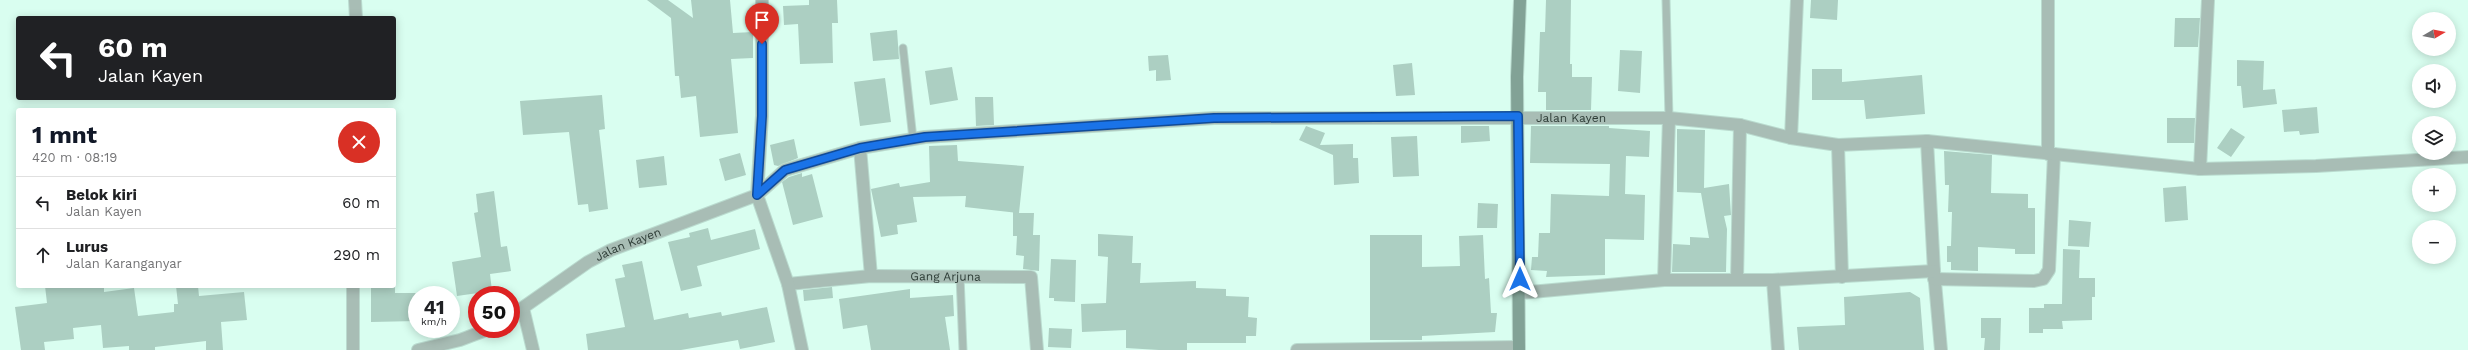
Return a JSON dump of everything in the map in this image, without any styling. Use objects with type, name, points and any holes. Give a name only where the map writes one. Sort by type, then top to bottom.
[{"type":"main road","points":[[1519,348],[1520,293],[1518,116],[1520,0]]},
{"type":"street","points":[[355,0],[356,16]]},
{"type":"street","points":[[762,0],[762,116],[757,195],[788,284],[802,350]]},
{"type":"street","points":[[1791,138],[1797,0]]},
{"type":"street","points":[[1520,293],[1664,280],[1773,280],[1934,275],[2034,281],[2043,279],[2049,270],[2051,154],[2048,0]]},
{"type":"street","points":[[2200,169],[2208,0]]},
{"type":"street","name":"Jalan Kayen","points":[[520,310],[588,262],[611,250],[757,195],[785,170],[860,148],[913,139],[1214,118],[1518,116],[1669,118],[1740,125],[1791,138],[1838,145],[1927,141],[2200,169],[2316,166],[2468,157]]},
{"type":"street","points":[[1664,280],[1669,118]]},
{"type":"street","points":[[1737,280],[1740,125]]},
{"type":"street","points":[[1927,141],[1934,275],[1941,350]]},
{"type":"street","points":[[1838,145],[1842,277]]},
{"type":"street","points":[[860,148],[871,276]]},
{"type":"street","name":"Gang Arjuna","points":[[788,284],[871,276],[1031,277],[1037,350]]},
{"type":"street","points":[[1773,280],[1778,350]]},
{"type":"street","points":[[353,288],[353,350]]},
{"type":"street","points":[[523,308],[533,350]]},
{"type":"street","points":[[418,350],[468,337]]},
{"type":"street","points":[[1297,350],[1519,348]]},
{"type":"lane","points":[[1666,0],[1669,118]]},
{"type":"lane","points":[[903,48],[913,139]]},
{"type":"lane","points":[[960,276],[963,350]]},
{"type":"building","points":[[647,0],[668,0],[693,18],[691,0],[730,0],[733,33],[753,32],[753,58],[731,59],[738,133],[700,137],[696,96],[681,98],[679,76],[675,76],[671,18]]},
{"type":"building","points":[[809,0],[837,0],[838,23],[832,23],[833,63],[800,64],[798,24],[784,25],[783,6],[809,5]]},
{"type":"building","points":[[1546,0],[1571,0],[1570,64],[1572,64],[1572,77],[1592,77],[1591,110],[1546,110],[1546,92],[1538,92],[1540,32],[1545,32]]},
{"type":"building","points":[[1811,0],[1838,0],[1837,20],[1810,18]]},
{"type":"building","points":[[2175,18],[2200,18],[2198,47],[2174,47]]},
{"type":"building","points":[[897,30],[899,59],[873,61],[870,33]]},
{"type":"building","points":[[1620,50],[1642,51],[1640,93],[1618,91]]},
{"type":"building","points":[[1168,55],[1171,80],[1156,81],[1156,70],[1149,71],[1148,56]]},
{"type":"building","points":[[2237,60],[2264,61],[2263,90],[2275,89],[2277,104],[2243,108],[2241,86],[2237,86]]},
{"type":"building","points":[[1412,63],[1415,95],[1396,96],[1393,65]]},
{"type":"building","points":[[952,67],[958,100],[930,105],[925,71]]},
{"type":"building","points":[[1812,69],[1842,69],[1842,82],[1922,75],[1925,114],[1866,119],[1864,100],[1812,100]]},
{"type":"building","points":[[885,78],[891,122],[860,126],[854,82]]},
{"type":"building","points":[[602,95],[605,129],[599,130],[608,209],[589,212],[588,204],[578,205],[569,132],[523,135],[520,101]]},
{"type":"building","points":[[975,97],[993,97],[994,125],[976,126]]},
{"type":"building","points":[[2317,107],[2319,133],[2300,135],[2299,131],[2284,132],[2282,110]]},
{"type":"building","points":[[2167,118],[2195,118],[2194,143],[2167,143]]},
{"type":"building","points":[[1306,126],[1325,133],[1320,145],[1353,144],[1353,158],[1358,158],[1359,183],[1334,185],[1333,155],[1299,140]]},
{"type":"building","points":[[1461,126],[1489,126],[1490,141],[1461,143]]},
{"type":"building","points":[[1531,126],[1609,126],[1609,128],[1650,131],[1649,157],[1626,156],[1625,194],[1645,195],[1644,240],[1605,239],[1605,275],[1546,277],[1547,271],[1531,270],[1532,257],[1538,257],[1539,233],[1550,233],[1551,194],[1609,196],[1610,164],[1530,163]]},
{"type":"building","points":[[2231,128],[2245,137],[2231,157],[2217,148]]},
{"type":"building","points":[[1677,129],[1705,130],[1704,188],[1729,184],[1731,215],[1724,216],[1727,229],[1726,272],[1672,272],[1673,244],[1690,245],[1690,237],[1709,238],[1701,193],[1677,192]]},
{"type":"building","points":[[1417,136],[1419,176],[1393,177],[1391,137]]},
{"type":"building","points":[[794,139],[798,158],[778,166],[774,165],[770,145]]},
{"type":"building","points":[[957,145],[958,161],[1024,166],[1019,213],[1034,213],[1033,235],[1040,235],[1039,271],[1023,269],[1024,256],[1016,255],[1017,236],[1013,236],[1013,212],[965,207],[966,196],[913,197],[917,222],[897,225],[898,234],[881,237],[871,189],[899,183],[900,187],[930,182],[929,146]]},
{"type":"building","points":[[1944,151],[1992,155],[1991,193],[2028,194],[2028,208],[2035,208],[2035,254],[2015,254],[2015,249],[1978,247],[1978,271],[1951,270],[1951,262],[1947,262],[1947,246],[1951,246],[1952,212],[1948,212],[1949,185],[1945,185]]},
{"type":"building","points":[[740,153],[746,175],[725,181],[719,159]]},
{"type":"building","points":[[664,156],[667,185],[639,188],[636,160]]},
{"type":"building","points":[[802,173],[802,177],[812,174],[823,217],[793,225],[782,182],[789,177]]},
{"type":"building","points":[[2186,186],[2188,220],[2165,222],[2163,188]]},
{"type":"building","points":[[494,191],[501,247],[507,246],[511,271],[490,274],[491,286],[468,286],[468,294],[460,296],[460,286],[456,286],[452,262],[481,257],[474,213],[478,212],[476,194]]},
{"type":"building","points":[[1478,203],[1498,204],[1497,228],[1477,228]]},
{"type":"building","points":[[2069,220],[2091,222],[2089,247],[2068,246]]},
{"type":"building","points":[[708,228],[711,240],[755,229],[760,249],[697,266],[702,286],[681,291],[668,242],[690,237],[689,233]]},
{"type":"building","points":[[1098,234],[1133,236],[1132,263],[1141,263],[1140,283],[1196,281],[1196,288],[1226,289],[1226,296],[1249,297],[1248,317],[1257,318],[1256,336],[1246,336],[1246,343],[1187,343],[1187,350],[1159,350],[1126,348],[1126,330],[1082,332],[1081,304],[1106,303],[1108,257],[1098,256]]},
{"type":"building","points":[[1370,235],[1422,235],[1422,267],[1460,266],[1459,236],[1483,235],[1485,279],[1489,278],[1491,313],[1497,313],[1495,332],[1422,336],[1422,340],[1370,340]]},
{"type":"building","points":[[2063,249],[2080,250],[2079,278],[2095,278],[2095,297],[2092,297],[2092,320],[2062,321],[2063,329],[2043,329],[2043,333],[2029,333],[2029,308],[2044,308],[2044,304],[2062,304]]},
{"type":"building","points":[[1051,259],[1076,260],[1075,302],[1054,301],[1054,298],[1049,298]]},
{"type":"building","points":[[642,261],[654,320],[688,313],[689,318],[721,312],[722,316],[767,307],[775,342],[740,349],[738,340],[681,350],[588,350],[586,334],[625,327],[615,279],[625,277],[622,265]]},
{"type":"building","points":[[832,287],[833,298],[804,301],[803,290]]},
{"type":"building","points":[[45,288],[104,288],[104,292],[134,288],[138,316],[174,312],[174,304],[178,304],[176,288],[198,288],[199,296],[244,292],[247,320],[221,322],[223,350],[206,350],[206,341],[155,347],[155,350],[129,350],[129,346],[103,348],[101,325],[73,328],[74,339],[44,342],[45,350],[21,350],[15,307],[47,303]]},
{"type":"building","points":[[371,288],[395,288],[395,293],[408,293],[408,321],[371,322]]},
{"type":"building","points":[[910,289],[910,298],[953,295],[954,316],[945,317],[950,350],[871,350],[867,325],[843,329],[839,299]]},
{"type":"building","points":[[1910,292],[1920,298],[1924,350],[1799,350],[1797,327],[1845,325],[1844,297]]},
{"type":"building","points":[[1981,318],[2001,318],[2000,350],[1984,350],[1985,338],[1981,338]]},
{"type":"building","points":[[1049,328],[1072,329],[1071,348],[1048,347]]},
{"type":"route","points":[[762,44],[762,116],[757,195],[785,170],[826,156],[860,148],[925,137],[1012,130],[1214,118],[1518,116],[1520,279]]}]
